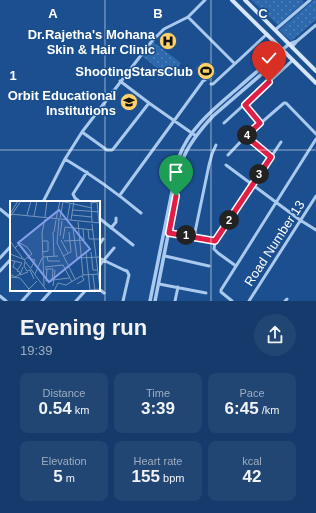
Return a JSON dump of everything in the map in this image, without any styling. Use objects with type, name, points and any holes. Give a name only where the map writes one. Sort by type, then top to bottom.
[{"type":"main road","points":[[232,0],[316,83]]},
{"type":"main road","points":[[245,0],[316,71]]},
{"type":"main road","points":[[248,15],[254,9]]},
{"type":"street","points":[[44,201],[65,159],[82,132],[152,41],[159,33],[188,17],[205,0]]},
{"type":"street","points":[[275,30],[310,0]]},
{"type":"street","points":[[188,17],[234,63]]},
{"type":"street","points":[[150,301],[182,148],[212,116],[290,45],[316,25]]},
{"type":"street","points":[[211,84],[213,84],[267,34]]},
{"type":"street","points":[[224,123],[293,60]]},
{"type":"street","points":[[120,195],[204,80]]},
{"type":"street","points":[[120,81],[194,135]]},
{"type":"street","points":[[228,155],[246,136],[284,102],[316,134]]},
{"type":"street","points":[[82,132],[107,150],[112,150],[149,103]]},
{"type":"street","points":[[245,105],[260,123]]},
{"type":"street","points":[[155,301],[183,159],[194,135]]},
{"type":"street","points":[[246,136],[271,157]]},
{"type":"street","points":[[232,301],[220,292],[221,290],[316,139]]},
{"type":"street","points":[[236,266],[214,249],[215,241],[281,142]]},
{"type":"street","points":[[194,237],[211,160],[216,145]]},
{"type":"street","points":[[65,159],[88,172],[141,212]]},
{"type":"street","points":[[226,165],[276,203],[316,230]]},
{"type":"street","points":[[79,201],[73,194],[88,172]]},
{"type":"street","name":"Road Number 13","points":[[248,301],[316,196]]},
{"type":"street","points":[[0,209],[10,217]]},
{"type":"street","points":[[112,228],[116,222],[116,218]]},
{"type":"street","points":[[100,219],[133,244]]},
{"type":"street","points":[[164,232],[215,241]]},
{"type":"street","points":[[100,244],[103,239]]},
{"type":"street","points":[[0,258],[10,247]]},
{"type":"street","points":[[100,265],[114,248]]},
{"type":"street","points":[[165,256],[209,266]]},
{"type":"street","points":[[0,271],[10,259]]},
{"type":"street","points":[[100,259],[127,271],[129,275],[123,301]]},
{"type":"street","points":[[159,284],[206,292]]},
{"type":"street","points":[[175,301],[178,287]]},
{"type":"street","points":[[100,290],[104,293]]},
{"type":"street","points":[[22,301],[31,291]]},
{"type":"street","points":[[42,301],[51,291]]},
{"type":"street","points":[[78,300],[85,291]]},
{"type":"street","points":[[0,296],[6,301]]},
{"type":"shaded area","points":[[251,0],[302,0],[304,2],[278,25]]},
{"type":"shaded area","points":[[314,0],[316,0],[316,20],[291,41],[279,30]]},
{"type":"shaded area","points":[[152,41],[181,63],[169,78],[141,55]]},
{"type":"shaded area","name":"ShootingStarsClub","points":[[202,61],[216,73],[210,81],[196,69]]},
{"type":"place","name":"Dr.Rajetha's Mohana Skin & Hair Clinic","points":[[168,41]]},
{"type":"place","name":"ShootingStarsClub","points":[[206,71]]},
{"type":"place","name":"Orbit Educational Institutions","points":[[129,102]]},
{"type":"route","points":[[176,196],[169,233],[215,241],[271,157],[246,136],[260,123],[245,105],[269,82]]}]
